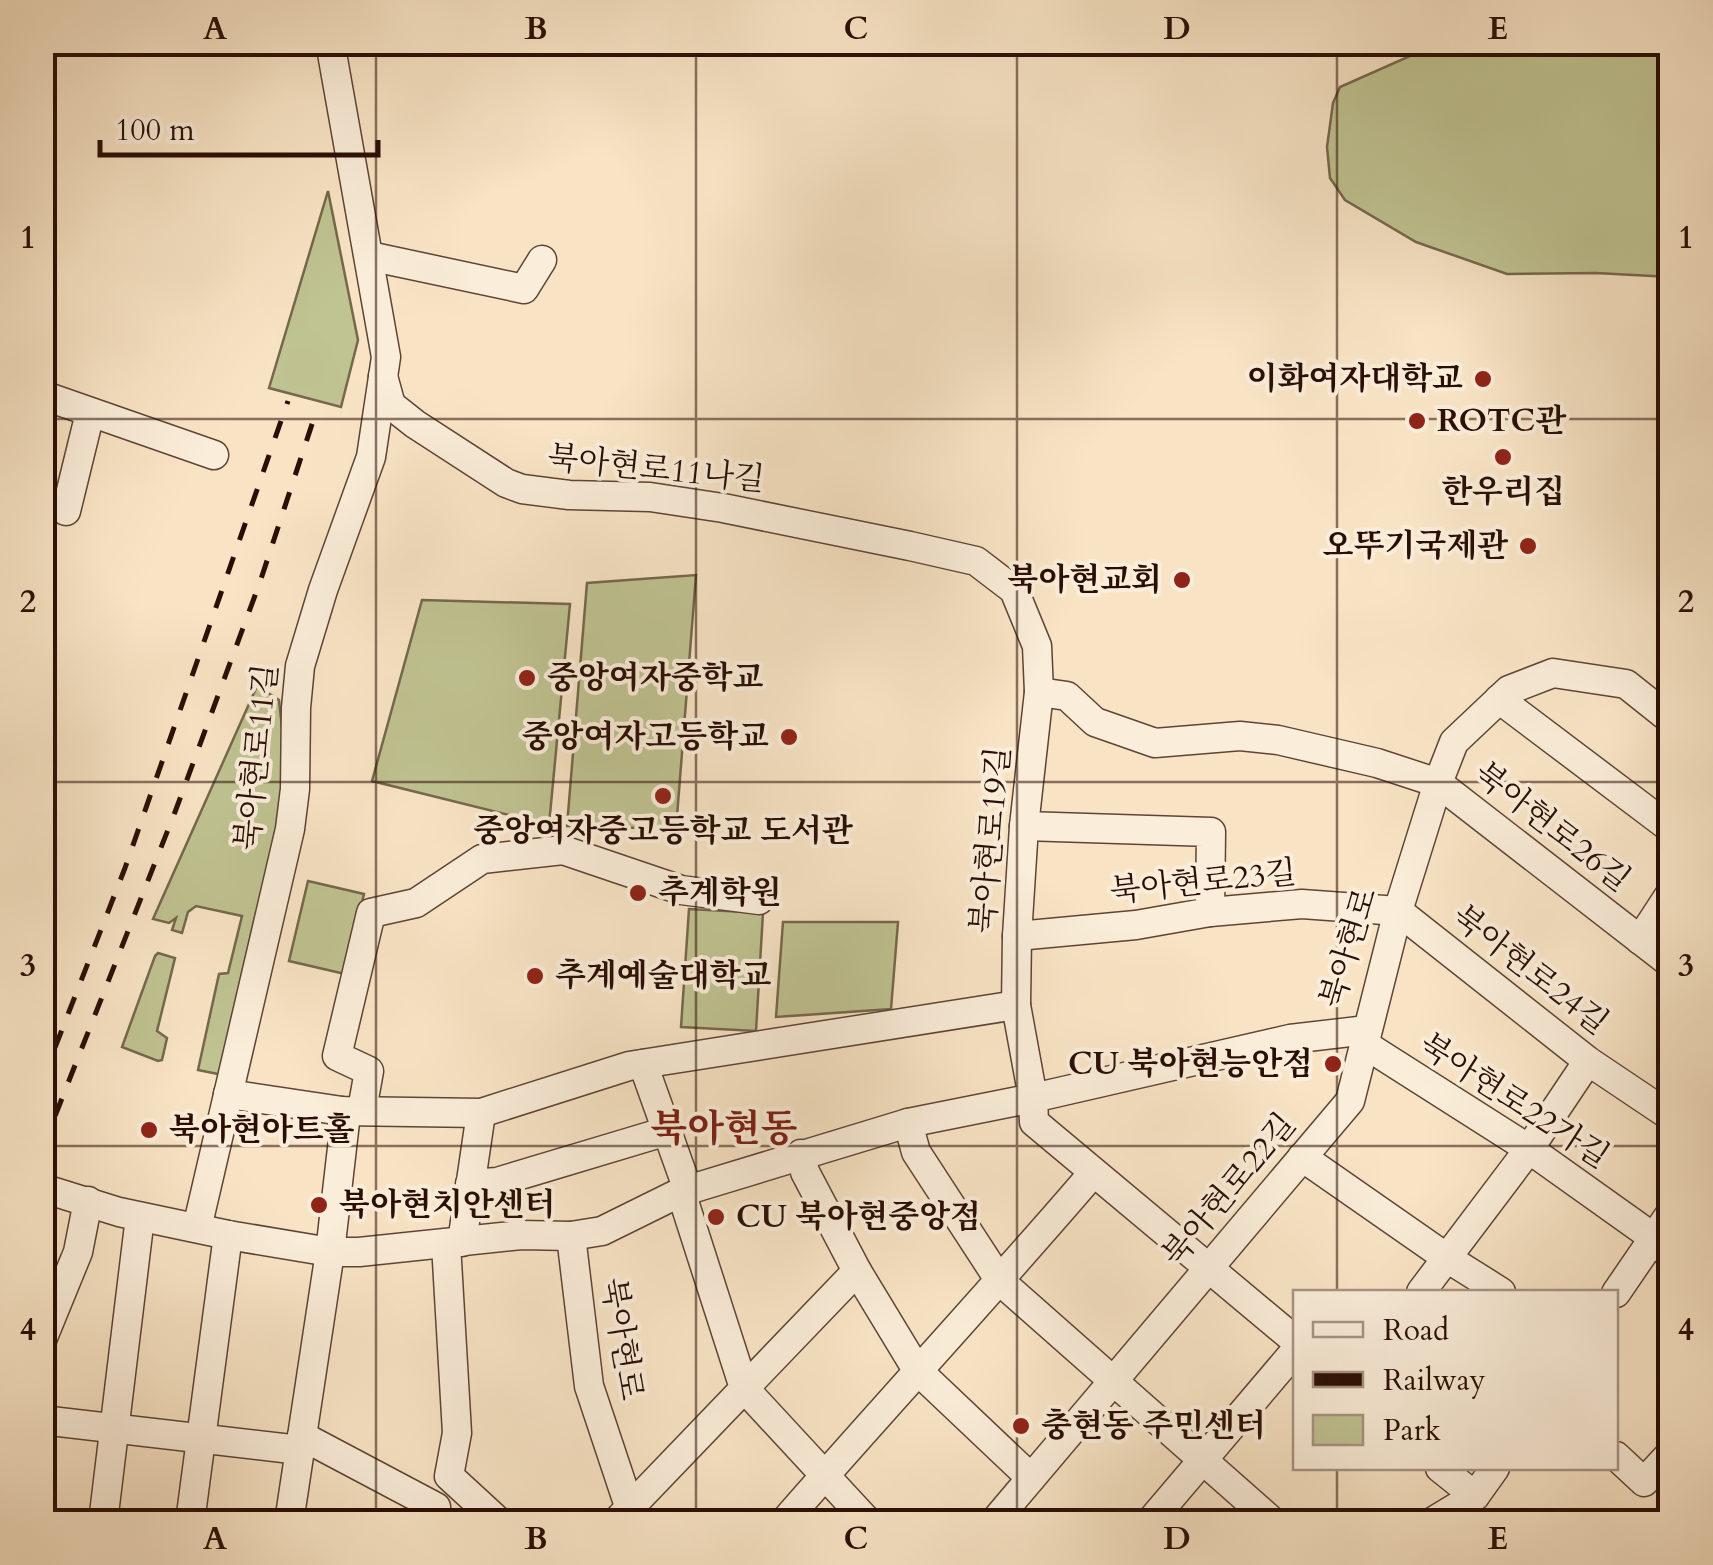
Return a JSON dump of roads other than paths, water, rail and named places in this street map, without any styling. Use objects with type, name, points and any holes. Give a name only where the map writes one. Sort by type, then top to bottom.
[{"type":"street","points":[[330,42],[372,267],[385,366]]},
{"type":"street","points":[[372,267],[524,289],[542,260]]},
{"type":"street","name":"북아현로11나길","points":[[385,366],[392,405],[506,483],[522,489],[569,495],[650,497],[785,520],[976,561],[1014,590]]},
{"type":"street","name":"북아현로11길","points":[[198,1228],[290,829],[300,666],[372,456],[385,366]]},
{"type":"street","points":[[42,396],[214,455]]},
{"type":"street","points":[[66,511],[90,413]]},
{"type":"street","name":"북아현로19길","points":[[1014,590],[1037,646],[1039,692],[1024,826],[1016,1004],[1034,1098]]},
{"type":"street","name":"북아현로","points":[[42,1188],[140,1217],[330,1252],[520,1235],[572,1236],[602,1231],[684,1191],[908,1123],[1290,1039],[1365,1037],[1398,911],[1454,742],[1509,690],[1553,673],[1626,684],[1670,719]]},
{"type":"street","name":"북아현로26길","points":[[1039,692],[1067,696],[1095,722],[1155,743],[1240,736],[1278,740],[1377,763],[1438,783],[1670,963]]},
{"type":"street","points":[[1499,699],[1670,828]]},
{"type":"street","points":[[1024,826],[1211,832],[1210,912]]},
{"type":"street","points":[[288,1522],[346,1122],[369,1071],[337,1056],[371,913],[416,903],[482,858],[563,850],[681,890],[759,900]]},
{"type":"street","points":[[1640,940],[1670,894]]},
{"type":"street","name":"북아현로23길","points":[[1017,936],[1302,904],[1398,911]]},
{"type":"street","name":"북아현로24길","points":[[1398,911],[1588,1061],[1670,1116]]},
{"type":"street","points":[[228,1094],[352,1111],[480,1113],[630,1066],[1016,1004]]},
{"type":"street","name":"북아현로22가길","points":[[1365,1037],[1530,1149],[1662,1247]]},
{"type":"street","name":"북아현로22길","points":[[994,1522],[1350,1101],[1365,1037]]},
{"type":"street","points":[[1423,1290],[1530,1149],[1588,1061]]},
{"type":"street","points":[[643,1064],[744,1388],[868,1522]]},
{"type":"street","points":[[1034,1098],[1034,1122],[1293,1338]]},
{"type":"street","points":[[42,1420],[202,1439],[301,1443],[438,1515],[450,1476],[456,1433],[454,1243],[470,1184],[480,1113]]},
{"type":"street","points":[[908,1123],[916,1152],[1000,1281],[1273,1522]]},
{"type":"street","points":[[470,1184],[496,1182],[667,1131]]},
{"type":"street","points":[[801,1154],[805,1172],[857,1271],[918,1370],[1032,1478]]},
{"type":"street","points":[[1302,1157],[1498,1290]]},
{"type":"street","points":[[784,1522],[1092,1173]]},
{"type":"street","points":[[42,1340],[78,1252],[88,1201]]},
{"type":"street","points":[[1618,1292],[1662,1247],[1670,1214]]},
{"type":"street","points":[[103,1522],[140,1217]]},
{"type":"street","points":[[190,1522],[228,1235]]},
{"type":"street","name":"북아현로","points":[[572,1236],[589,1386],[623,1516]]},
{"type":"street","points":[[623,1516],[857,1271]]},
{"type":"street","points":[[1150,1522],[1293,1354]]},
{"type":"street","points":[[1618,1458],[1644,1482],[1670,1454]]},
{"type":"street","points":[[1442,1470],[1475,1496]]},
{"type":"street","points":[[1432,1522],[1475,1496],[1494,1470]]},
{"type":"street","points":[[450,1476],[499,1522]]},
{"type":"railway","points":[[42,1081],[125,868],[288,401]]},
{"type":"railway","points":[[42,1149],[175,812],[260,582],[317,409]]},
{"type":"place","name":"이화여자대학교","points":[[1483,379]]},
{"type":"place","name":"ROTC관","points":[[1417,421]]},
{"type":"place","name":"한우리집","points":[[1503,457]]},
{"type":"place","name":"오뚜기국제관","points":[[1528,546]]},
{"type":"place","name":"북아현교회","points":[[1182,580]]},
{"type":"place","name":"중앙여자중학교","points":[[527,678]]},
{"type":"place","name":"중앙여자고등학교","points":[[789,737]]},
{"type":"place","name":"중앙여자중고등학교 도서관","points":[[663,796]]},
{"type":"place","name":"추계학원","points":[[638,893]]},
{"type":"place","name":"추계예술대학교","points":[[535,976]]},
{"type":"place","name":"CU 북아현능안점","points":[[1333,1064]]},
{"type":"place","name":"북아현아트홀","points":[[149,1130]]},
{"type":"place","name":"북아현치안센터","points":[[319,1205]]},
{"type":"place","name":"CU 북아현중앙점","points":[[716,1217]]},
{"type":"place","name":"충현동 주민센터","points":[[1021,1426]]},
{"type":"district","name":"북아현동","points":[[724,1129]]}]
